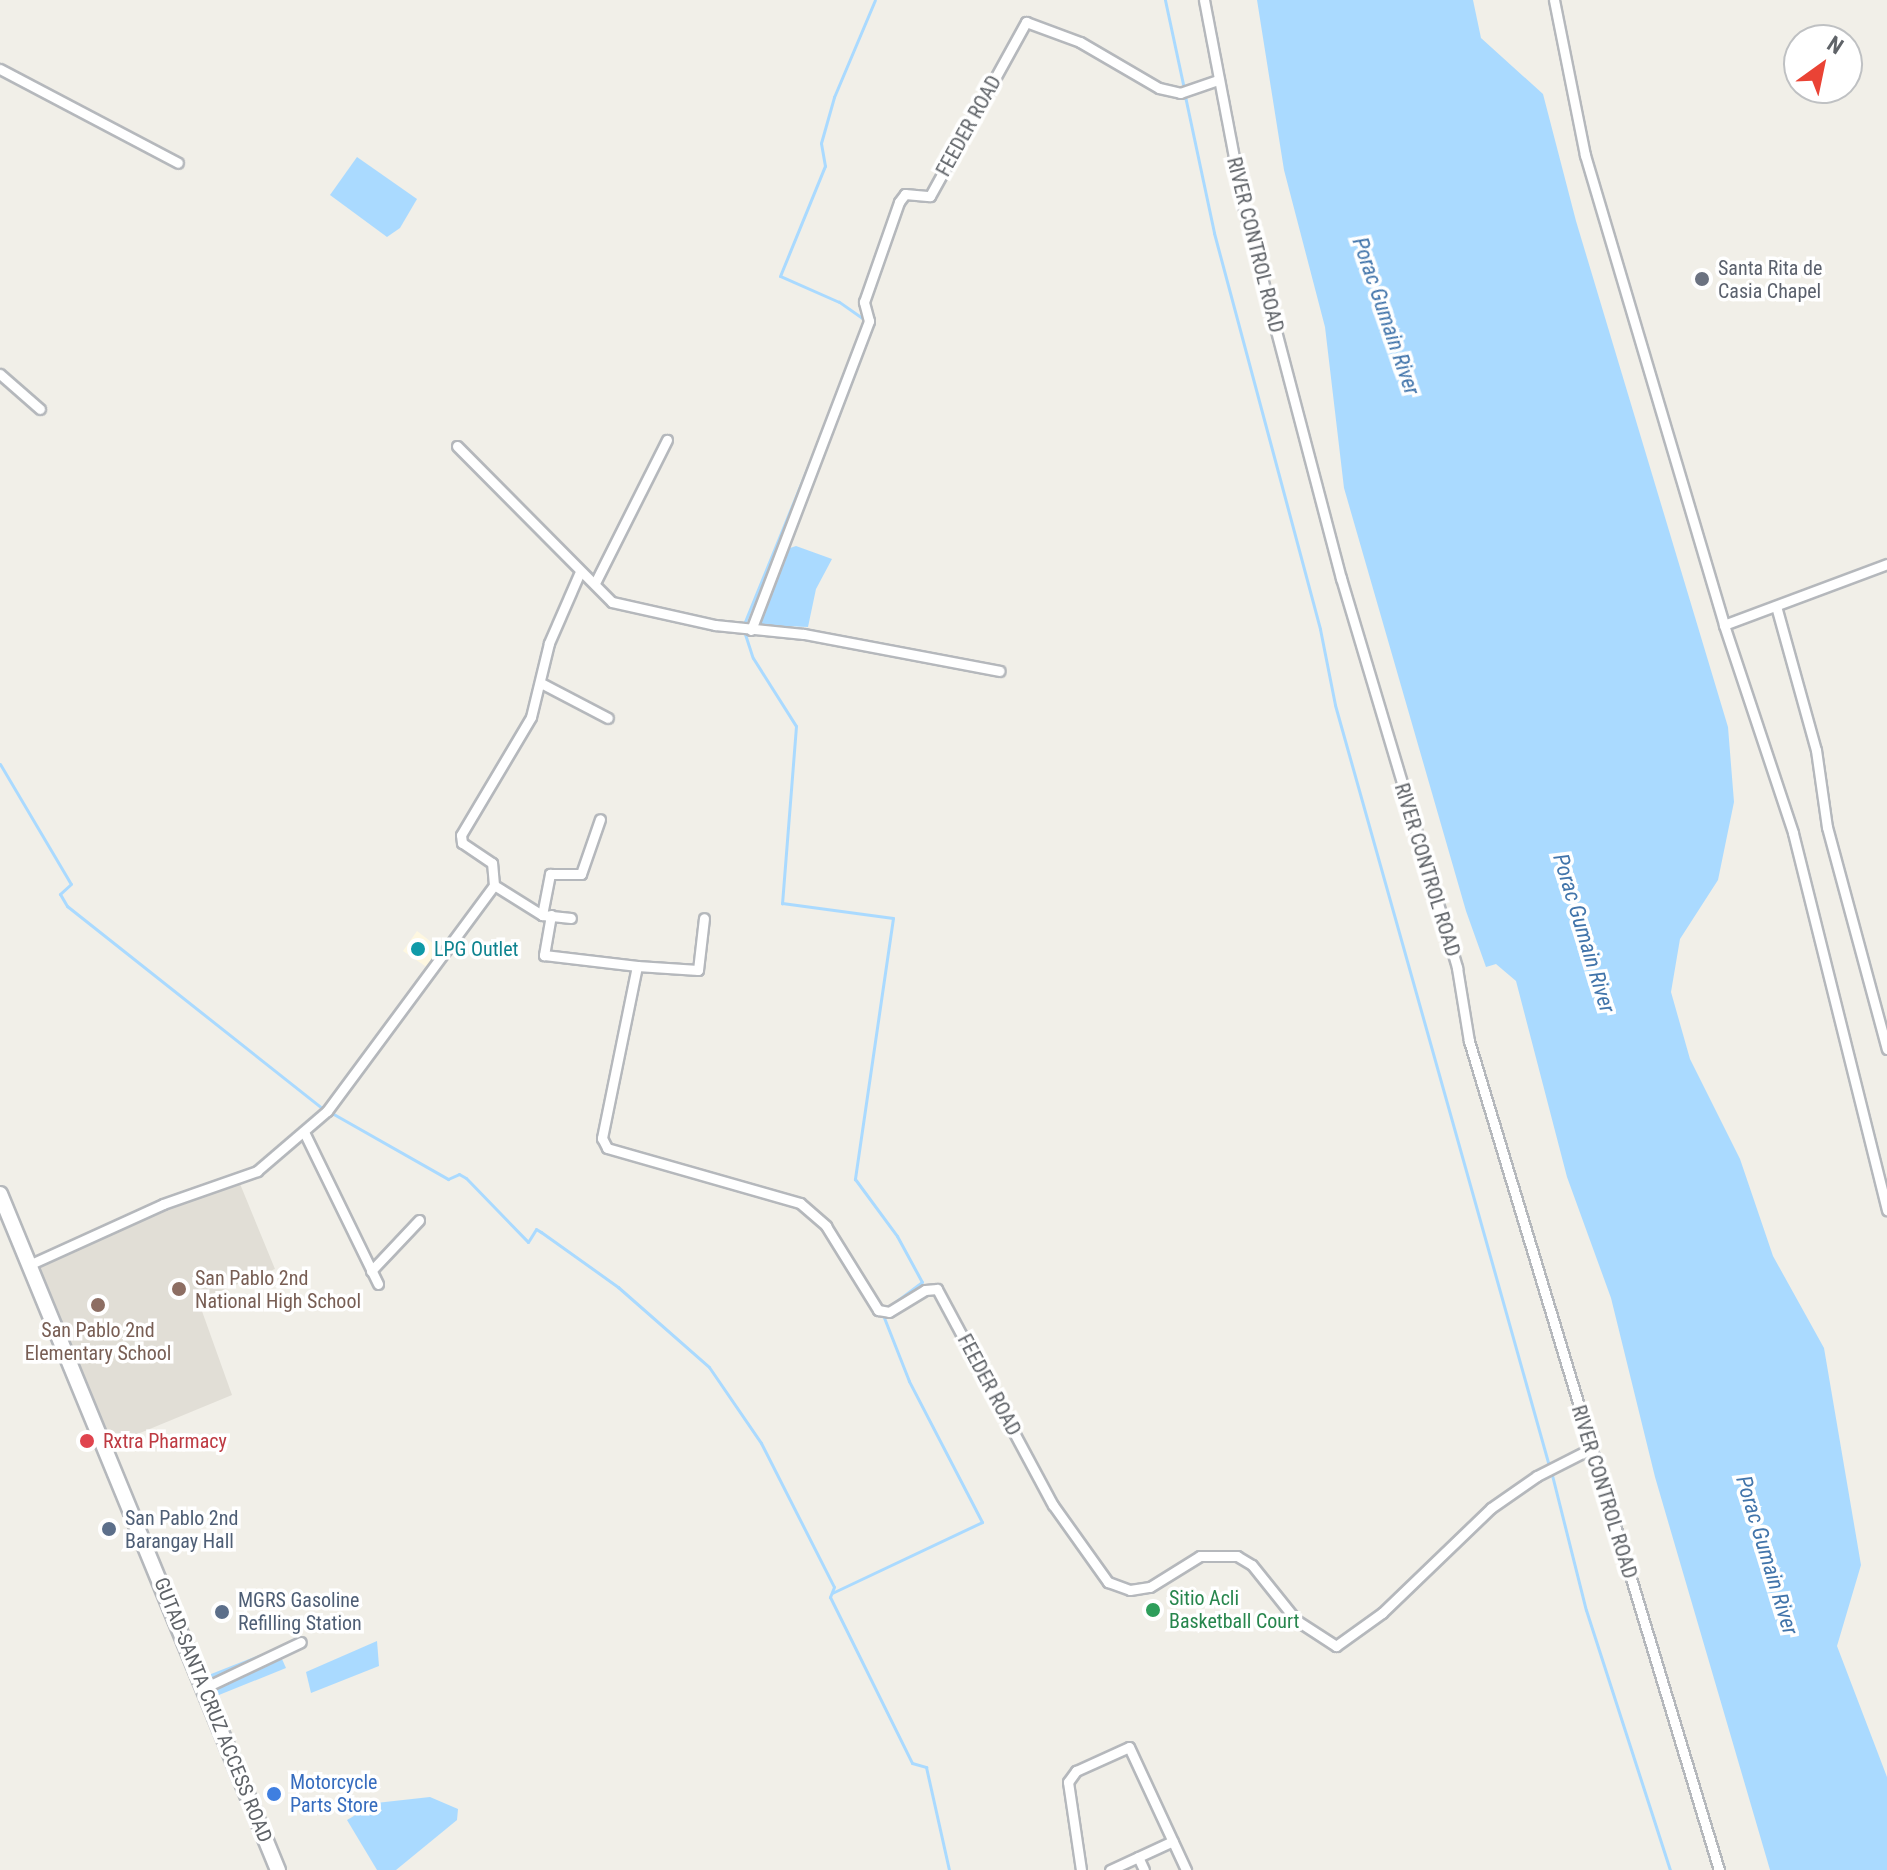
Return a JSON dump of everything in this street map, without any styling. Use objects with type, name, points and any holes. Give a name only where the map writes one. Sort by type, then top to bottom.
[{"type":"main road","name":"GUTAD-SANTA CRUZ ACCESS ROAD","points":[[0,1194],[278,1870]]},
{"type":"street","name":"RIVER CONTROL ROAD","points":[[1204,0],[1243,205],[1341,578],[1457,968],[1469,1041],[1719,1870]]},
{"type":"street","points":[[1554,0],[1585,155],[1724,625],[1793,833],[1887,1210]]},
{"type":"street","name":"FEEDER ROAD","points":[[745,629],[869,321],[864,302],[899,202],[905,194],[930,196],[1026,22],[1080,42],[1159,88],[1180,93],[1218,80]]},
{"type":"street","points":[[0,69],[178,163]]},
{"type":"street","points":[[0,374],[40,409]]},
{"type":"street","points":[[596,581],[667,440]]},
{"type":"street","points":[[457,446],[579,574],[596,581],[606,597],[621,605],[1000,671]]},
{"type":"street","points":[[1724,625],[1887,564]]},
{"type":"street","points":[[31,1264],[163,1204],[257,1171],[327,1111],[494,885],[492,863],[462,843],[461,835],[531,717],[543,684],[549,643],[579,574]]},
{"type":"street","points":[[1776,606],[1816,750],[1827,827],[1887,1049]]},
{"type":"street","points":[[543,684],[608,718]]},
{"type":"street","points":[[600,819],[581,874],[550,874],[544,955],[698,970],[704,918]]},
{"type":"street","points":[[494,885],[546,915],[571,918]]},
{"type":"street","name":"FEEDER ROAD","points":[[637,966],[602,1138],[607,1148],[800,1203],[826,1226],[878,1310],[889,1312],[925,1290],[937,1289],[1053,1505],[1108,1582],[1130,1590],[1150,1587],[1200,1556],[1237,1556],[1252,1565],[1296,1620],[1336,1646],[1382,1613],[1491,1508],[1537,1476],[1590,1449]]},
{"type":"street","points":[[304,1132],[378,1284]]},
{"type":"street","points":[[371,1271],[419,1220]]},
{"type":"street","points":[[204,1688],[301,1642]]},
{"type":"street","points":[[1081,1870],[1068,1782],[1076,1771],[1129,1747],[1186,1870]]},
{"type":"street","points":[[1110,1870],[1173,1841]]},
{"type":"street","points":[[1138,1857],[1144,1870]]},
{"type":"shaded area","points":[[417,931],[443,951],[428,968],[403,951]]},
{"type":"shaded area","points":[[238,1179],[275,1269],[198,1300],[232,1395],[111,1445],[38,1264]]},
{"type":"water","name":"Porac Gumain River","points":[[1257,0],[1473,0],[1481,38],[1543,94],[1576,221],[1728,727],[1734,802],[1718,880],[1680,939],[1671,992],[1690,1059],[1740,1159],[1773,1256],[1824,1348],[1861,1565],[1837,1646],[1887,1777],[1887,1870],[1770,1870],[1655,1477],[1611,1298],[1567,1177],[1516,981],[1496,964],[1486,967],[1466,911],[1344,488],[1325,327],[1284,170]]},
{"type":"water","points":[[357,157],[417,199],[400,228],[387,237],[330,195]]},
{"type":"water","points":[[796,546],[832,559],[816,589],[808,627],[759,625],[790,548]]},
{"type":"water","points":[[377,1641],[379,1666],[311,1693],[306,1672]]},
{"type":"water","points":[[277,1648],[286,1668],[214,1697],[206,1676]]},
{"type":"water","points":[[430,1797],[458,1809],[457,1820],[396,1870],[377,1870],[347,1820],[376,1803]]},
{"type":"waterway","points":[[865,320],[839,302],[780,276],[825,166],[821,143],[834,97],[875,0]]},
{"type":"waterway","points":[[1165,0],[1184,89]]},
{"type":"waterway","points":[[1185,96],[1214,233],[1320,629],[1335,705],[1549,1466]]},
{"type":"waterway","points":[[744,624],[821,434]]},
{"type":"waterway","points":[[744,631],[753,658],[796,726],[782,903],[893,918],[855,1179],[897,1236],[922,1282],[886,1309]]},
{"type":"waterway","points":[[0,764],[71,884],[60,894],[67,906],[323,1109]]},
{"type":"waterway","points":[[330,1112],[448,1179],[459,1174],[466,1178],[528,1242],[536,1229],[541,1232],[618,1287],[709,1367],[761,1443],[834,1587],[830,1597],[912,1763],[926,1767],[949,1870]]},
{"type":"waterway","points":[[832,1593],[982,1522],[909,1381],[883,1315]]},
{"type":"waterway","points":[[1552,1475],[1586,1610],[1670,1870]]},
{"type":"place","name":"Santa Rita de Casia Chapel","points":[[1702,279]]},
{"type":"place","name":"LPG Outlet","points":[[418,949]]},
{"type":"place","name":"San Pablo 2nd National High School","points":[[179,1289]]},
{"type":"place","name":"San Pablo 2nd Elementary School","points":[[98,1305]]},
{"type":"place","name":"Rxtra Pharmacy","points":[[87,1441]]},
{"type":"place","name":"San Pablo 2nd Barangay Hall","points":[[109,1529]]},
{"type":"place","name":"Sitio Acli Basketball Court","points":[[1153,1610]]},
{"type":"place","name":"MGRS Gasoline Refilling Station","points":[[222,1612]]},
{"type":"place","name":"Motorcycle Parts Store","points":[[274,1794]]}]
